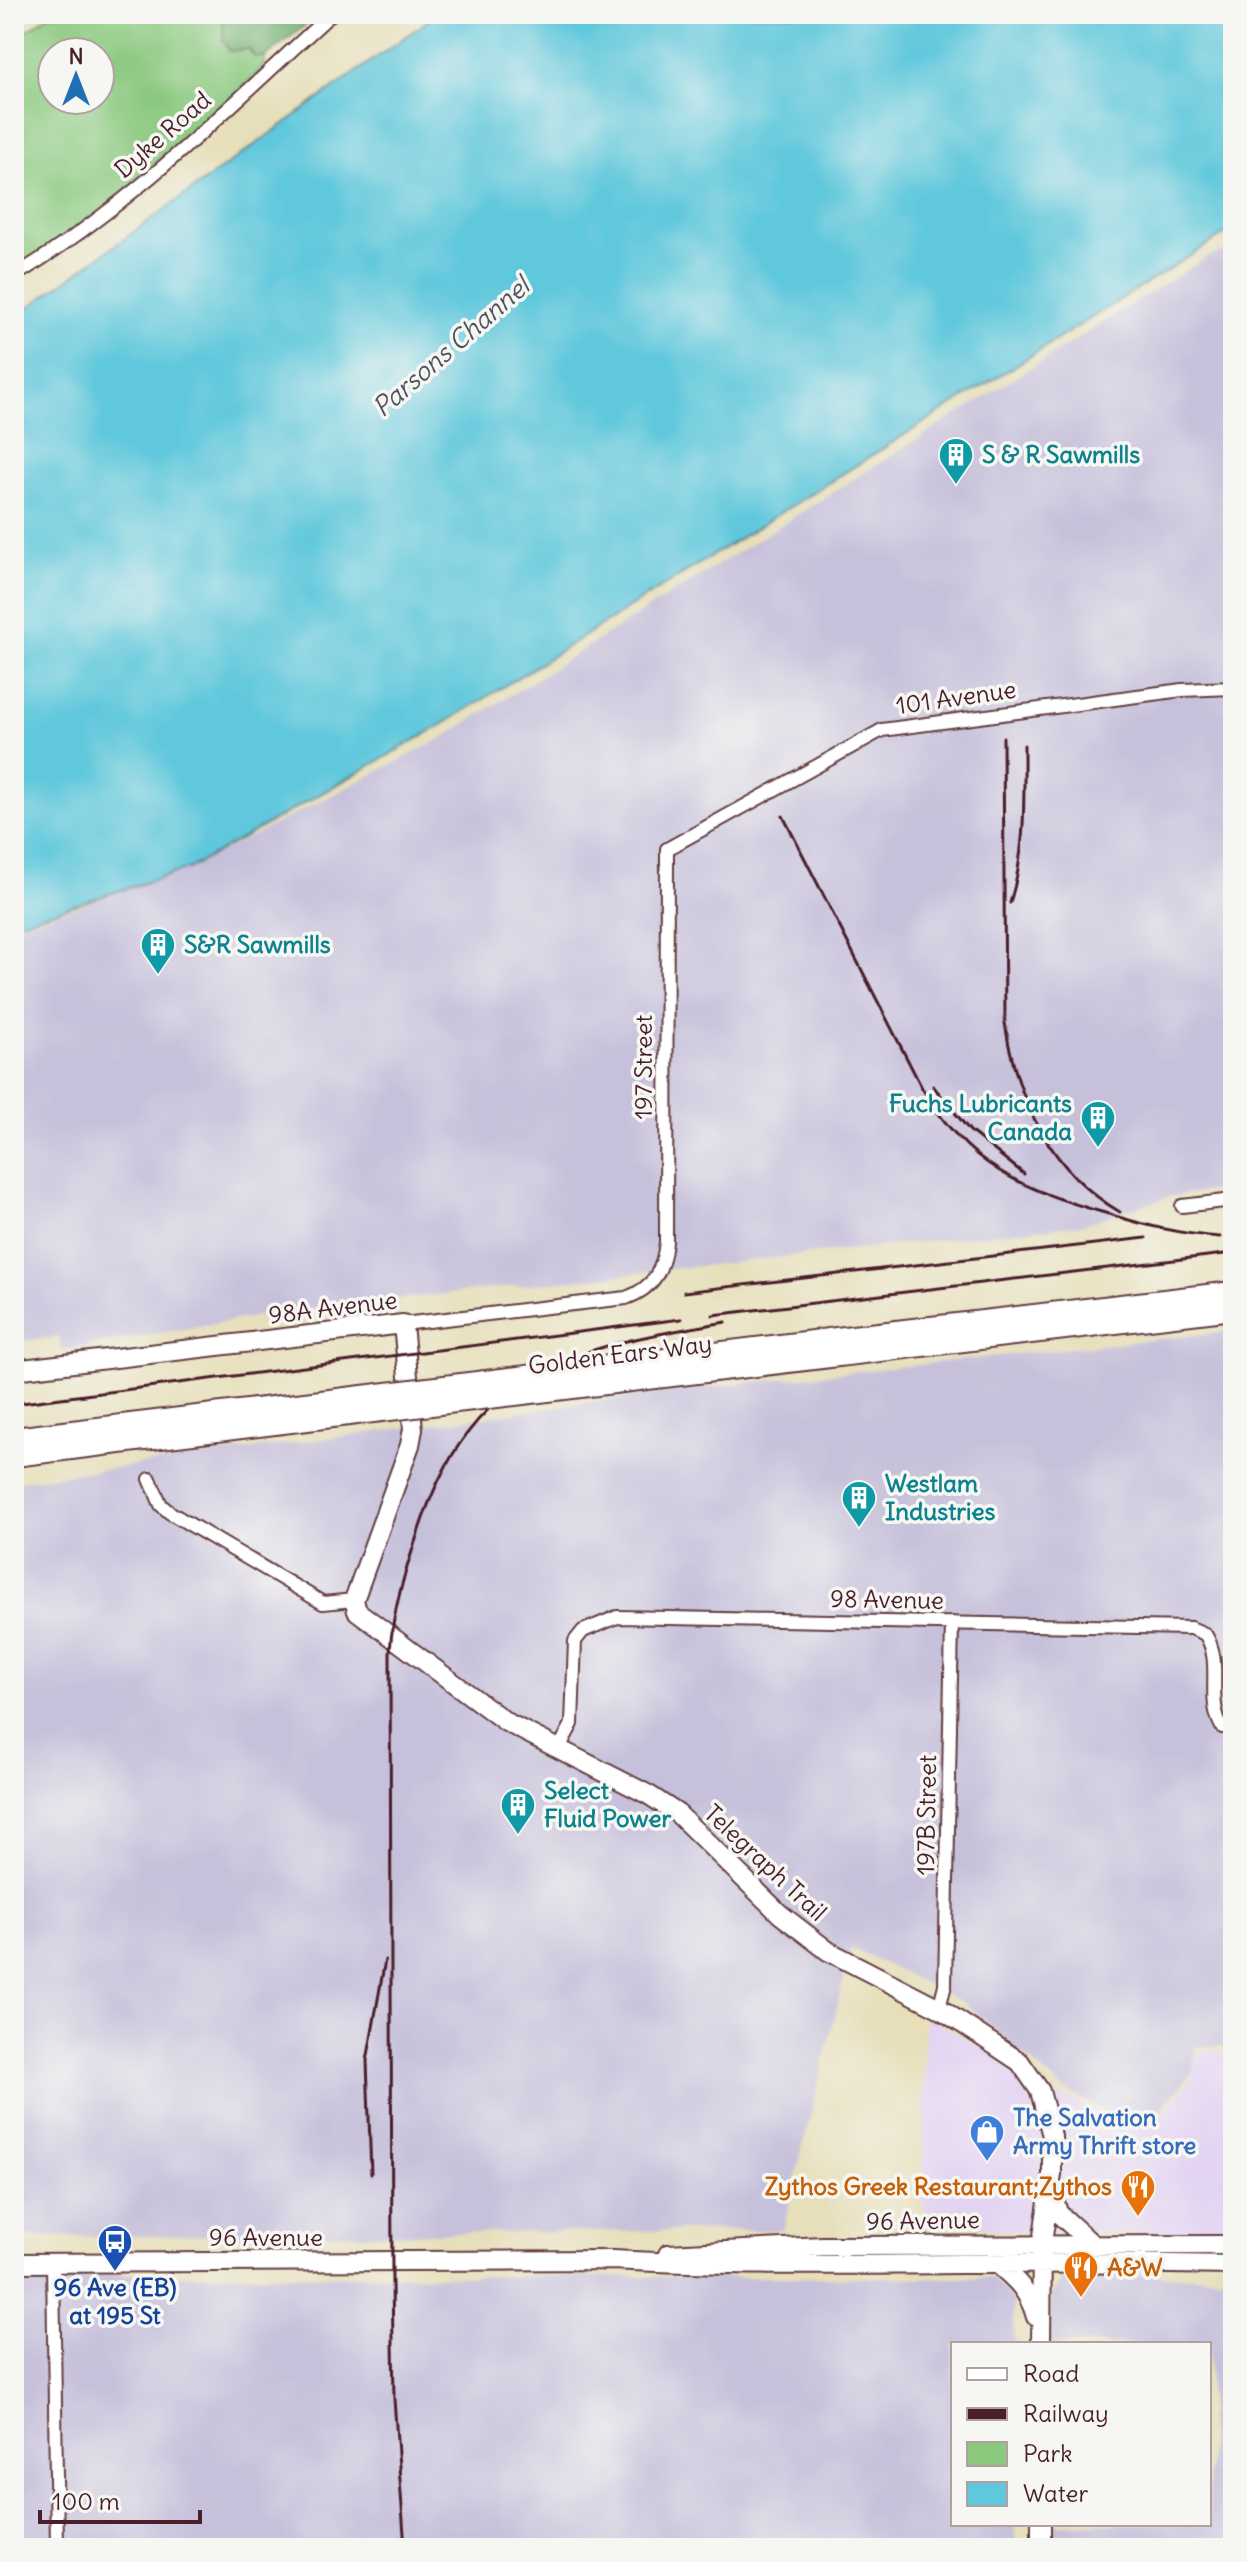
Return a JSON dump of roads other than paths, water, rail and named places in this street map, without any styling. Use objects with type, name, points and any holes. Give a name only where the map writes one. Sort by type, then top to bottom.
[{"type":"highway","name":"Golden Ears Way","points":[[14,1439],[306,1411],[854,1345],[1233,1293]]},
{"type":"highway","name":"Golden Ears Way","points":[[854,1345],[1233,1308]]},
{"type":"highway","name":"Golden Ears Way","points":[[14,1455],[306,1411]]},
{"type":"main road","name":"98A Avenue","points":[[14,1370],[403,1324]]},
{"type":"main road","points":[[354,1600],[413,1429],[403,1324]]},
{"type":"main road","name":"Telegraph Trail","points":[[354,1600],[366,1621],[434,1667],[506,1722],[649,1795],[678,1814],[780,1914],[828,1951],[939,2008],[1006,2049],[1033,2078],[1049,2117],[1050,2185],[1042,2252],[1041,2340]]},
{"type":"main road","points":[[1050,2185],[1058,2213],[1092,2244]]},
{"type":"main road","name":"96 Avenue","points":[[14,2263],[614,2260],[750,2265],[995,2262],[1092,2244],[1233,2245]]},
{"type":"main road","name":"96 Avenue","points":[[614,2260],[750,2247],[1042,2252],[1233,2265]]},
{"type":"main road","points":[[995,2262],[1017,2279],[1030,2297],[1041,2340]]},
{"type":"main road","points":[[1041,2526],[1041,2548]]},
{"type":"street","name":"Dyke Road","points":[[14,276],[58,250],[117,204],[331,14]]},
{"type":"street","name":"101 Avenue","points":[[667,849],[882,730],[1182,690],[1233,688]]},
{"type":"street","name":"197 Street","points":[[653,1281],[661,1268],[666,1242],[667,849]]},
{"type":"street","points":[[1182,1206],[1233,1200]]},
{"type":"street","name":"98A Avenue","points":[[403,1324],[626,1298],[653,1281]]},
{"type":"street","points":[[150,1479],[161,1505],[169,1512],[323,1603],[354,1600]]},
{"type":"street","name":"98 Avenue","points":[[558,1750],[572,1724],[575,1641],[583,1631],[617,1617],[1191,1628],[1205,1634],[1214,1651],[1214,1713],[1222,1727]]},
{"type":"street","name":"197B Street","points":[[939,2008],[945,1985],[952,1623]]},
{"type":"street","points":[[53,2263],[57,2548]]},
{"type":"water","name":"Parsons Channel","points":[[437,14],[1233,14],[1233,229],[442,725],[188,869],[14,924],[14,318]]},
{"type":"railway","points":[[1003,737],[1005,1023],[1010,1051],[1028,1106],[1056,1155],[1096,1196],[1120,1212]]},
{"type":"railway","points":[[1010,903],[1021,845],[1024,745]]},
{"type":"railway","points":[[783,816],[922,1088],[958,1137],[999,1171],[1048,1194],[1148,1225],[1220,1237]]},
{"type":"railway","points":[[933,1086],[970,1131],[1024,1174]]},
{"type":"railway","points":[[684,1292],[1146,1238]]},
{"type":"railway","points":[[713,1315],[1233,1253]]},
{"type":"railway","points":[[14,1404],[681,1319]]},
{"type":"railway","points":[[405,2548],[394,2399],[392,2283],[390,1651],[400,1591],[440,1478],[467,1434],[498,1401],[533,1375],[574,1357],[620,1343],[726,1322]]},
{"type":"railway","points":[[371,2174],[367,2061],[385,1960]]},
{"type":"place","name":"S & R Sawmills","points":[[956,486]]},
{"type":"place","name":"S&R Sawmills","points":[[158,976]]},
{"type":"place","name":"Fuchs Lubricants Canada","points":[[1098,1149]]},
{"type":"place","name":"Westlam Industries","points":[[859,1529]]},
{"type":"place","name":"Select Fluid Power","points":[[518,1836]]},
{"type":"place","name":"The Salvation Army Thrift store","points":[[987,2163]]},
{"type":"place","name":"Zythos Greek Restaurant;Zythos","points":[[1138,2218]]},
{"type":"place","name":"96 Ave (EB) at 195 St","points":[[115,2273]]},
{"type":"place","name":"A&W","points":[[1081,2299]]}]
